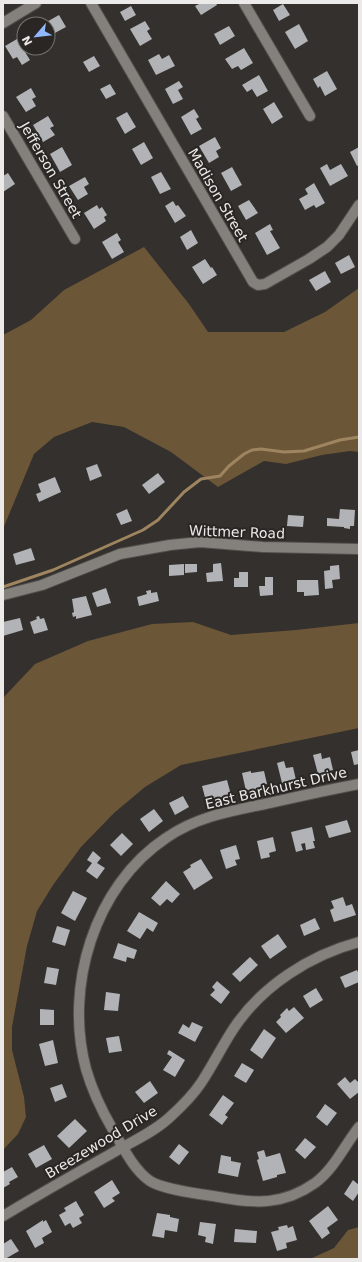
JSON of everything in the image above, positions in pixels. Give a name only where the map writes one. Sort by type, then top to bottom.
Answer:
[{"type":"street","points":[[3,23],[36,3]]},
{"type":"street","name":"Madison Street","points":[[91,3],[253,282],[258,285],[265,284],[320,252],[339,235],[359,205]]},
{"type":"street","points":[[244,3],[310,116]]},
{"type":"street","name":"Jefferson Street","points":[[3,116],[75,239]]},
{"type":"street","name":"Wittmer Road","points":[[3,595],[42,585],[120,554],[165,545],[200,542],[263,547],[359,549]]},
{"type":"street","name":"East Barkhurst Drive","points":[[359,784],[218,814],[195,822],[167,837],[146,854],[127,874],[110,899],[95,928],[85,961],[80,987],[79,1026],[83,1053],[90,1082],[105,1115],[136,1167],[152,1182],[164,1187],[253,1202],[279,1200],[304,1190],[324,1175],[359,1127]]},
{"type":"street","name":"Breezewood Drive","points":[[3,1216],[159,1126],[187,1100],[200,1085],[236,1026],[268,991],[284,978],[313,959],[338,948],[359,942]]},
{"type":"shaded area","points":[[144,247],[189,304],[208,332],[284,332],[325,312],[359,288],[359,452],[350,451],[322,455],[286,464],[264,461],[218,487],[171,452],[124,427],[92,422],[54,437],[34,454],[3,529],[3,335],[31,320],[64,290]]},
{"type":"shaded area","points":[[193,622],[231,635],[359,623],[359,728],[181,765],[145,787],[114,813],[81,847],[53,885],[37,911],[27,946],[12,1027],[12,1050],[24,1097],[26,1117],[18,1134],[3,1150],[3,698],[35,664],[88,641],[152,624]]},
{"type":"shaded area","points":[[359,1227],[359,1259],[310,1259],[334,1248],[348,1230]]},
{"type":"building","points":[[201,3],[216,3],[217,5],[201,15],[195,6]]},
{"type":"building","points":[[283,4],[290,15],[279,21],[273,10]]},
{"type":"building","points":[[131,6],[136,15],[125,21],[120,12]]},
{"type":"building","points":[[59,15],[66,27],[56,32],[56,17]]},
{"type":"building","points":[[145,21],[150,29],[147,31],[152,39],[140,46],[130,29]]},
{"type":"building","points":[[299,24],[308,41],[295,49],[285,32]]},
{"type":"building","points":[[229,26],[235,36],[220,45],[214,34]]},
{"type":"building","points":[[16,40],[16,56],[28,56],[30,60],[22,65],[17,57],[13,59],[5,46]]},
{"type":"building","points":[[244,48],[253,63],[241,70],[238,66],[232,69],[225,59]]},
{"type":"building","points":[[159,54],[162,59],[169,55],[175,66],[156,75],[148,60]]},
{"type":"building","points":[[94,56],[100,66],[89,72],[83,62]]},
{"type":"building","points":[[327,71],[337,89],[325,96],[320,86],[318,88],[313,79]]},
{"type":"building","points":[[259,75],[268,91],[257,97],[252,89],[247,92],[242,85]]},
{"type":"building","points":[[179,81],[183,87],[178,90],[183,99],[173,104],[165,89]]},
{"type":"building","points":[[110,84],[116,94],[106,99],[100,89]]},
{"type":"building","points":[[31,88],[36,97],[32,99],[36,106],[26,112],[16,97]]},
{"type":"building","points":[[274,102],[283,117],[272,124],[263,109]]},
{"type":"building","points":[[194,109],[199,117],[196,119],[202,129],[191,135],[181,117]]},
{"type":"building","points":[[127,112],[136,127],[125,134],[116,118]]},
{"type":"building","points":[[48,116],[54,126],[50,128],[55,135],[43,142],[33,125]]},
{"type":"building","points":[[215,137],[221,148],[216,151],[219,157],[209,163],[199,146]]},
{"type":"building","points":[[144,142],[153,158],[141,165],[132,149]]},
{"type":"building","points":[[62,147],[72,165],[60,172],[50,154]]},
{"type":"building","points":[[359,147],[359,165],[357,166],[350,152]]},
{"type":"building","points":[[327,164],[330,170],[341,164],[348,176],[330,186],[320,168]]},
{"type":"building","points":[[232,167],[242,185],[231,191],[221,173]]},
{"type":"building","points":[[161,172],[171,189],[160,194],[151,177]]},
{"type":"building","points":[[8,173],[15,184],[3,192],[3,176]]},
{"type":"building","points":[[85,177],[89,184],[84,187],[88,194],[78,200],[69,186]]},
{"type":"building","points":[[314,183],[325,203],[316,208],[314,205],[305,210],[299,199],[308,194],[305,189]]},
{"type":"building","points":[[249,200],[258,213],[246,220],[238,206]]},
{"type":"building","points":[[173,201],[186,216],[175,223],[165,206]]},
{"type":"building","points":[[97,205],[99,209],[102,207],[107,215],[104,217],[106,221],[94,229],[84,213]]},
{"type":"building","points":[[270,224],[273,230],[270,231],[280,248],[267,255],[255,233]]},
{"type":"building","points":[[191,230],[198,243],[187,250],[180,237]]},
{"type":"building","points":[[117,233],[121,240],[118,242],[124,252],[112,259],[102,242]]},
{"type":"building","points":[[349,255],[355,267],[341,274],[335,263]]},
{"type":"building","points":[[205,259],[217,275],[203,284],[192,267]]},
{"type":"building","points":[[325,271],[331,282],[316,291],[309,280]]},
{"type":"building","points":[[97,464],[102,476],[90,481],[86,468]]},
{"type":"building","points":[[158,473],[165,482],[149,494],[142,485]]},
{"type":"building","points":[[55,477],[61,492],[39,502],[36,494],[41,492],[38,484]]},
{"type":"building","points":[[127,509],[132,521],[121,525],[116,514]]},
{"type":"building","points":[[340,509],[355,510],[354,526],[350,526],[350,529],[344,527],[327,526],[327,518],[339,519]]},
{"type":"building","points":[[288,515],[304,516],[303,527],[287,526]]},
{"type":"building","points":[[31,548],[35,560],[16,565],[13,554]]},
{"type":"building","points":[[221,563],[223,581],[207,582],[206,573],[213,572],[213,564]]},
{"type":"building","points":[[184,564],[184,575],[169,576],[169,565]]},
{"type":"building","points":[[185,564],[197,564],[197,572],[185,573]]},
{"type":"building","points":[[339,565],[340,579],[332,580],[333,588],[325,589],[324,571],[330,570],[330,566]]},
{"type":"building","points":[[239,572],[248,572],[248,587],[234,587],[234,578],[239,578]]},
{"type":"building","points":[[265,577],[273,577],[273,595],[260,596],[259,586],[265,586]]},
{"type":"building","points":[[297,580],[318,580],[319,595],[304,596],[304,592],[297,592]]},
{"type":"building","points":[[106,588],[111,603],[97,607],[92,593]]},
{"type":"building","points":[[151,590],[151,593],[157,592],[159,601],[139,606],[137,597],[147,594],[146,591]]},
{"type":"building","points":[[86,596],[92,615],[76,619],[76,616],[73,617],[72,613],[74,612],[72,599]]},
{"type":"building","points":[[39,616],[40,619],[44,618],[48,630],[34,634],[30,622],[37,619],[36,617]]},
{"type":"building","points":[[20,618],[23,630],[3,636],[3,622]]},
{"type":"building","points":[[359,750],[359,764],[354,765],[351,752]]},
{"type":"building","points":[[321,753],[322,759],[330,757],[333,770],[318,774],[313,755]]},
{"type":"building","points":[[284,761],[286,768],[293,767],[296,780],[282,783],[277,763]]},
{"type":"building","points":[[251,771],[251,773],[264,771],[267,784],[262,785],[263,789],[246,791],[242,773]]},
{"type":"building","points":[[227,780],[231,795],[206,801],[202,786]]},
{"type":"building","points":[[183,796],[189,807],[175,815],[169,803]]},
{"type":"building","points":[[154,809],[163,821],[149,832],[140,819]]},
{"type":"building","points":[[347,820],[351,832],[329,838],[325,826]]},
{"type":"building","points":[[312,827],[315,848],[306,850],[305,843],[301,844],[303,850],[296,852],[291,832]]},
{"type":"building","points":[[122,833],[133,844],[121,856],[110,845]]},
{"type":"building","points":[[273,837],[276,851],[269,853],[270,857],[261,859],[257,841]]},
{"type":"building","points":[[236,845],[240,859],[235,860],[237,865],[226,869],[220,850]]},
{"type":"building","points":[[93,851],[101,858],[97,863],[105,868],[97,879],[86,871],[92,863],[87,860]]},
{"type":"building","points":[[201,859],[213,878],[194,890],[183,872],[191,867],[190,865]]},
{"type":"building","points":[[166,881],[180,894],[172,903],[167,899],[160,906],[151,898]]},
{"type":"building","points":[[73,891],[87,898],[75,921],[61,913]]},
{"type":"building","points":[[343,897],[346,906],[352,904],[356,915],[334,922],[330,910],[334,908],[331,901]]},
{"type":"building","points":[[139,912],[158,923],[153,932],[147,928],[140,939],[127,931]]},
{"type":"building","points":[[315,918],[320,929],[304,936],[300,925]]},
{"type":"building","points":[[57,926],[70,930],[65,946],[52,942]]},
{"type":"building","points":[[278,934],[287,947],[270,959],[261,946]]},
{"type":"building","points":[[118,943],[137,950],[134,959],[127,957],[126,962],[113,958]]},
{"type":"building","points":[[250,957],[258,965],[240,982],[232,974]]},
{"type":"building","points":[[47,967],[59,969],[56,985],[44,983]]},
{"type":"building","points":[[357,970],[359,974],[359,982],[345,988],[340,977]]},
{"type":"building","points":[[217,981],[230,992],[221,1004],[210,995],[215,990],[212,987]]},
{"type":"building","points":[[316,988],[323,1000],[310,1008],[303,996]]},
{"type":"building","points":[[106,992],[120,994],[118,1011],[104,1010]]},
{"type":"building","points":[[294,1007],[304,1018],[286,1033],[276,1022],[287,1008],[289,1011]]},
{"type":"building","points":[[40,1009],[54,1010],[54,1025],[40,1025]]},
{"type":"building","points":[[192,1022],[203,1027],[195,1042],[178,1033],[183,1024],[189,1028]]},
{"type":"building","points":[[264,1029],[276,1038],[262,1059],[250,1050]]},
{"type":"building","points":[[119,1036],[122,1051],[109,1053],[106,1038]]},
{"type":"building","points":[[53,1040],[58,1063],[45,1066],[39,1044]]},
{"type":"building","points":[[169,1050],[185,1060],[175,1077],[163,1070],[172,1057],[167,1054]]},
{"type":"building","points":[[242,1063],[254,1070],[246,1083],[234,1076]]},
{"type":"building","points":[[345,1077],[350,1083],[355,1079],[359,1083],[359,1092],[350,1099],[337,1084]]},
{"type":"building","points":[[150,1081],[158,1093],[144,1103],[135,1092]]},
{"type":"building","points":[[62,1084],[67,1097],[55,1102],[50,1088]]},
{"type":"building","points":[[223,1095],[234,1103],[225,1115],[228,1117],[222,1125],[209,1115]]},
{"type":"building","points":[[325,1104],[337,1113],[327,1126],[316,1117]]},
{"type":"building","points":[[75,1119],[87,1131],[69,1148],[57,1136]]},
{"type":"building","points":[[305,1138],[316,1147],[305,1159],[295,1150]]},
{"type":"building","points":[[179,1144],[189,1152],[179,1165],[169,1157]]},
{"type":"building","points":[[44,1145],[52,1159],[36,1168],[28,1154]]},
{"type":"building","points":[[264,1150],[266,1157],[280,1153],[286,1173],[263,1181],[257,1160],[259,1159],[257,1152]]},
{"type":"building","points":[[221,1155],[231,1157],[231,1161],[241,1163],[238,1177],[218,1173]]},
{"type":"building","points":[[12,1167],[18,1177],[9,1182],[10,1184],[3,1188],[3,1172]]},
{"type":"building","points":[[112,1180],[120,1193],[112,1198],[115,1201],[104,1208],[94,1192]]},
{"type":"building","points":[[353,1180],[359,1185],[359,1192],[353,1201],[344,1194]]},
{"type":"building","points":[[76,1201],[84,1215],[79,1218],[82,1223],[73,1228],[70,1223],[65,1226],[59,1215],[66,1211],[64,1208]]},
{"type":"building","points":[[328,1206],[338,1220],[327,1228],[330,1233],[322,1239],[309,1221]]},
{"type":"building","points":[[157,1213],[170,1215],[170,1217],[179,1219],[177,1232],[165,1230],[164,1238],[152,1236]]},
{"type":"building","points":[[43,1220],[43,1222],[46,1220],[52,1232],[42,1238],[44,1243],[35,1248],[26,1231]]},
{"type":"building","points":[[200,1222],[216,1224],[213,1244],[205,1242],[206,1237],[198,1235]]},
{"type":"building","points":[[287,1225],[288,1228],[293,1226],[297,1240],[286,1243],[287,1248],[277,1251],[271,1232],[279,1230],[278,1227]]},
{"type":"building","points":[[235,1229],[257,1231],[256,1243],[234,1242]]},
{"type":"building","points":[[11,1239],[19,1251],[3,1259],[3,1244]]},
{"type":"waterway","points":[[3,587],[53,570],[143,530],[158,520],[184,492],[201,479],[220,476],[229,466],[244,454],[252,450],[261,449],[284,452],[304,451],[340,440],[359,437]]}]
